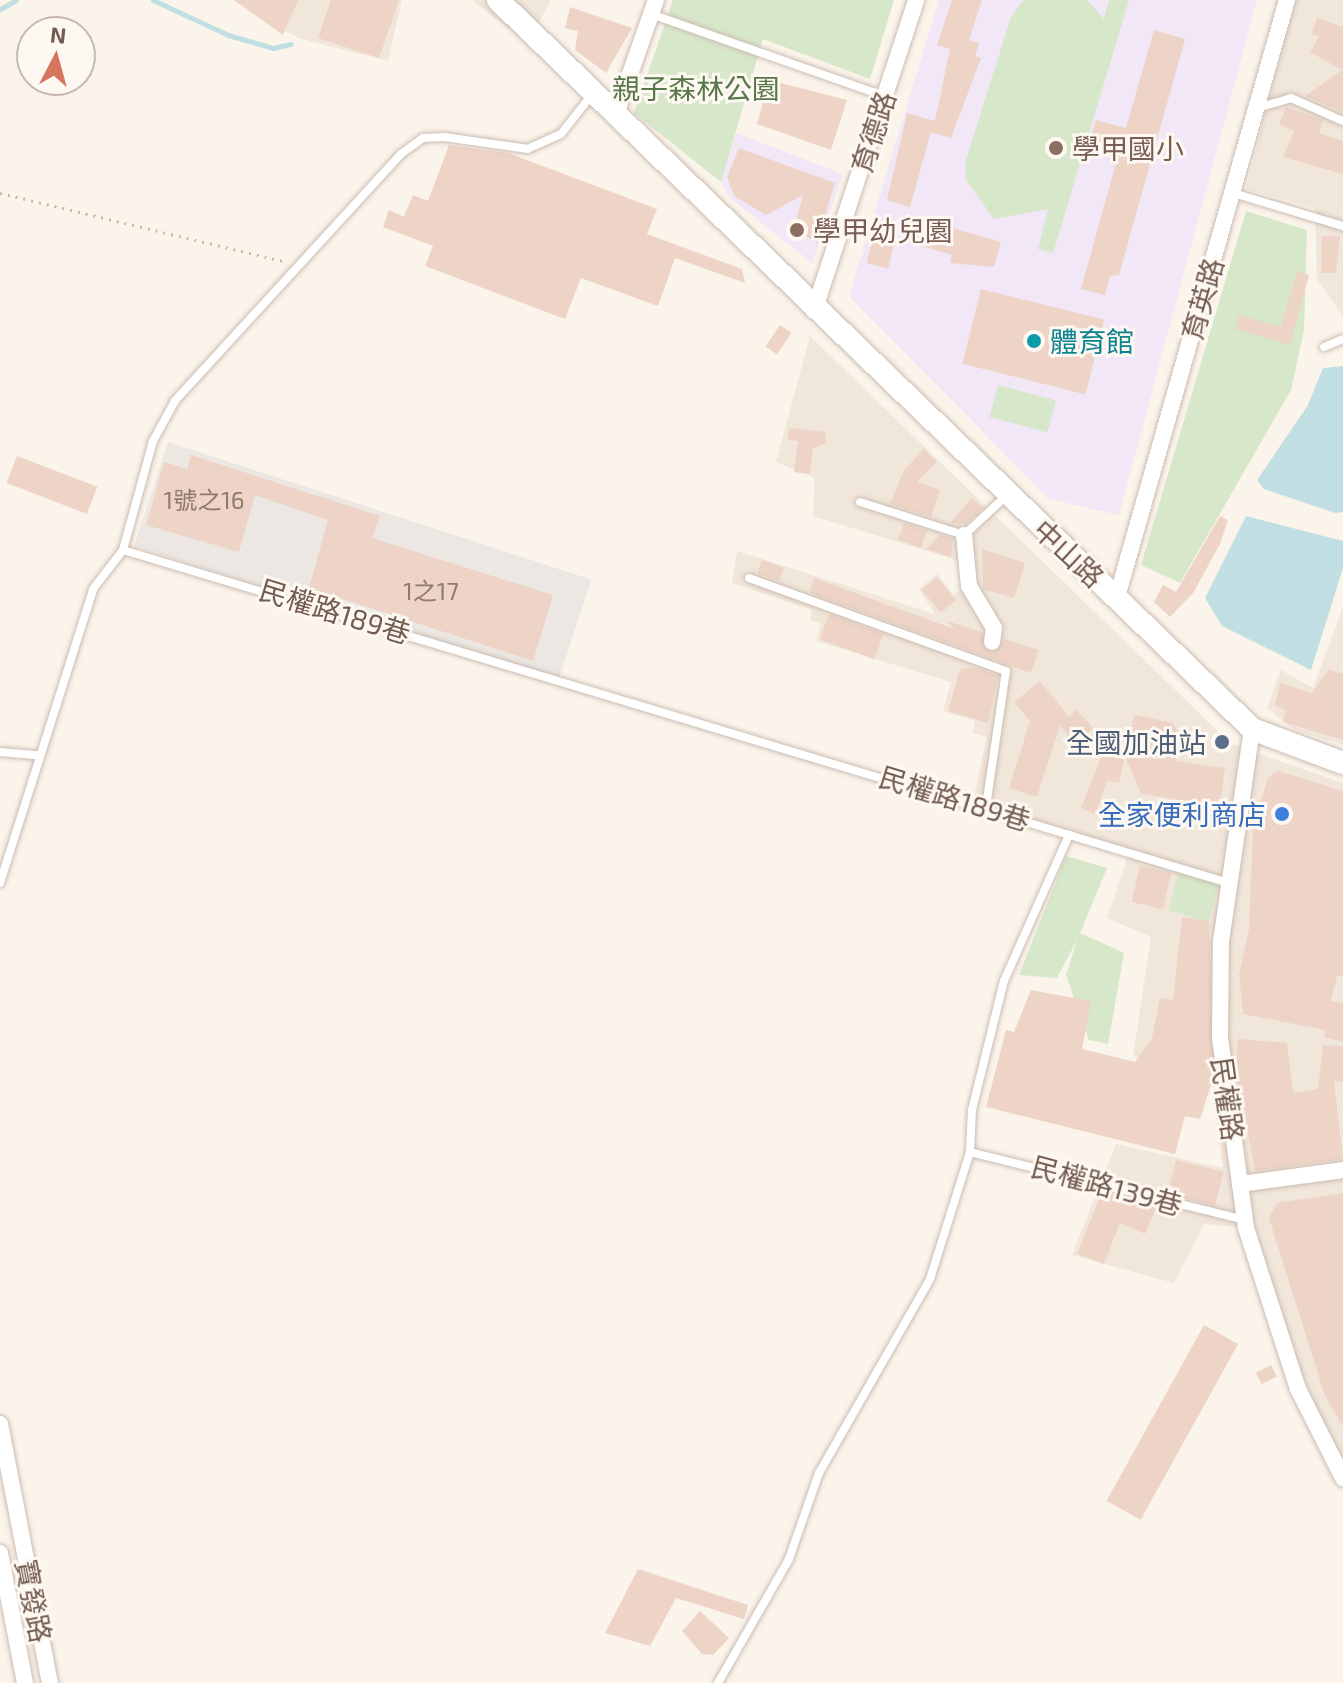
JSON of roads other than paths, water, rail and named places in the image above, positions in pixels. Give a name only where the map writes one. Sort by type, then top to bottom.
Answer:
[{"type":"main road","name":"中山路","points":[[498,0],[814,311],[1252,729],[1343,763]]},
{"type":"street","name":"育德路","points":[[814,311],[916,0]]},
{"type":"street","name":"育英路","points":[[1117,597],[1287,0]]},
{"type":"street","points":[[616,114],[654,7]]},
{"type":"street","points":[[964,535],[969,586],[994,628],[992,642]]},
{"type":"street","name":"民權路","points":[[1252,729],[1221,941],[1220,1038],[1244,1220],[1298,1389],[1336,1451],[1343,1478]]},
{"type":"street","points":[[1240,1184],[1343,1170]]},
{"type":"street","name":"寶發路","points":[[0,1424],[50,1683]]},
{"type":"street","name":"寶發路","points":[[0,1553],[25,1683]]},
{"type":"lane","points":[[654,7],[885,96]]},
{"type":"lane","points":[[0,883],[37,755],[93,589],[123,550],[153,441],[175,401],[298,265],[423,138],[528,149],[561,134],[594,92]]},
{"type":"lane","points":[[1257,108],[1291,98],[1343,121]]},
{"type":"lane","points":[[1232,193],[1343,226]]},
{"type":"lane","points":[[1324,347],[1343,339]]},
{"type":"lane","points":[[860,502],[964,535],[1007,494]]},
{"type":"lane","name":"民權路189巷","points":[[123,550],[986,806],[1230,884]]},
{"type":"lane","points":[[749,578],[1006,671],[986,806]]},
{"type":"lane","points":[[0,752],[37,755]]},
{"type":"lane","points":[[718,1683],[789,1559],[819,1473],[930,1279],[970,1152],[972,1110],[1004,981],[1069,835]]},
{"type":"lane","name":"民權路139巷","points":[[970,1152],[1244,1220]]},
{"type":"water","points":[[1343,366],[1343,512],[1335,513],[1264,489],[1257,480],[1308,405],[1323,368]]},
{"type":"water","points":[[1246,516],[1343,541],[1343,568],[1311,670],[1222,626],[1205,598]]},
{"type":"waterway","points":[[0,9],[16,0]]},
{"type":"waterway","points":[[153,0],[228,35],[273,48],[291,44]]},
{"type":"place","name":"學甲國小","points":[[1056,148]]},
{"type":"place","name":"學甲幼兒園","points":[[797,230]]},
{"type":"place","name":"體育館","points":[[1034,341]]},
{"type":"place","name":"全國加油站","points":[[1222,742]]},
{"type":"place","name":"全家便利商店","points":[[1282,814]]},
{"type":"park label","name":"親子森林公園","points":[[696,88]]}]
